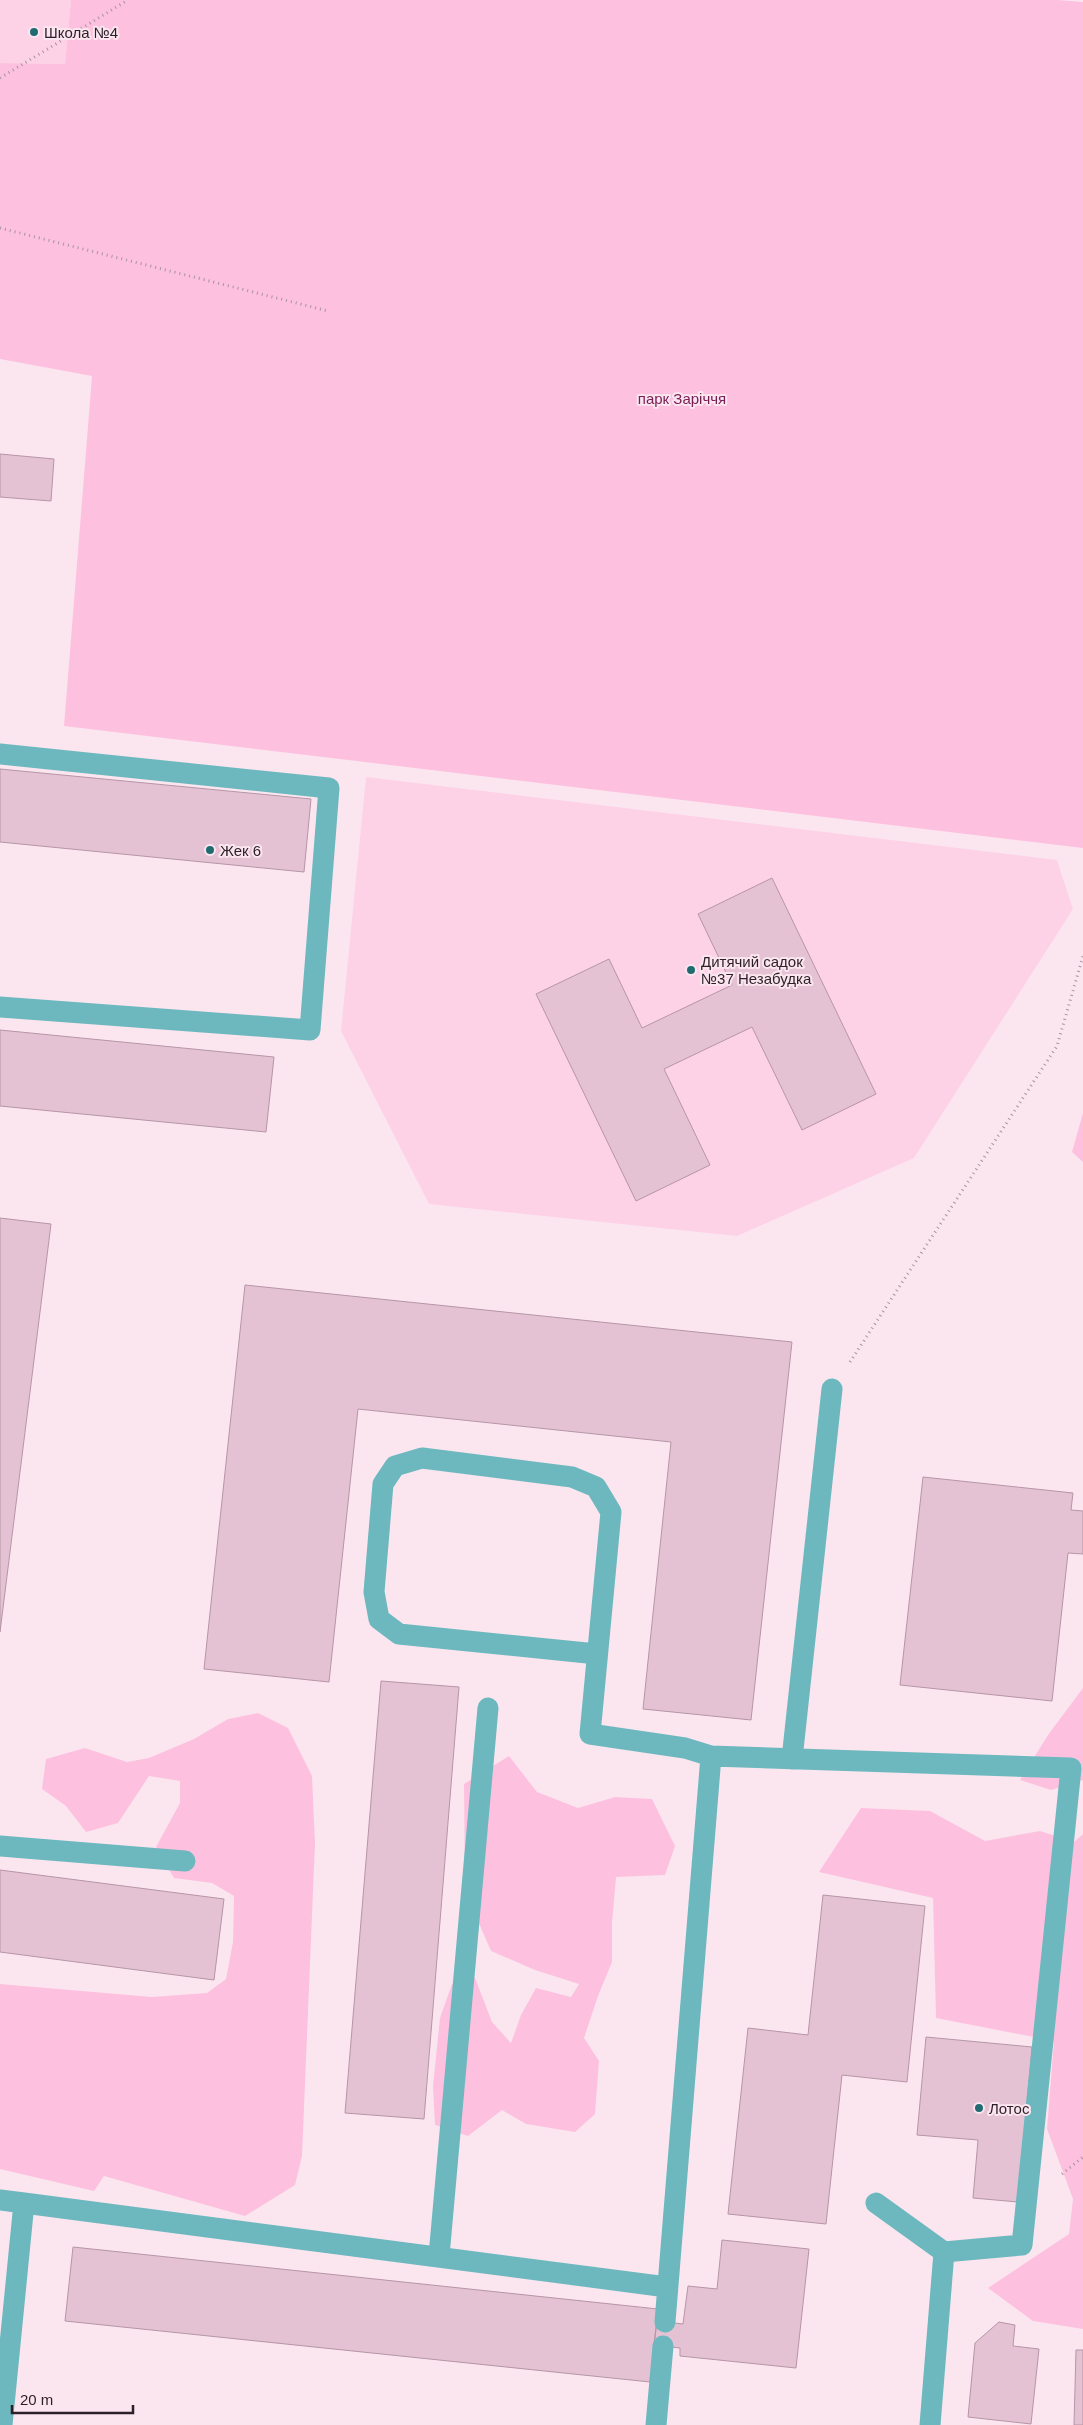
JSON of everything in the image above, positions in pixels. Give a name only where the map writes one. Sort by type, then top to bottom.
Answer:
[{"type":"lane","points":[[0,754],[329,788],[310,1030],[0,1007]]},
{"type":"lane","points":[[792,1759],[832,1389]]},
{"type":"lane","points":[[597,1654],[399,1634],[379,1619],[374,1592],[383,1484],[395,1466],[422,1458],[572,1477],[596,1488],[611,1512],[590,1734],[685,1748],[711,1756],[1071,1768],[1022,2245],[944,2252],[876,2203]]},
{"type":"lane","points":[[439,2256],[488,1708]]},
{"type":"lane","points":[[665,2322],[711,1756]]},
{"type":"lane","points":[[0,1846],[185,1861]]},
{"type":"lane","points":[[0,2200],[667,2287]]},
{"type":"lane","points":[[2,2425],[24,2203]]},
{"type":"lane","points":[[930,2425],[944,2252]]},
{"type":"lane","points":[[656,2425],[663,2346]]},
{"type":"path","points":[[0,78],[128,0]]},
{"type":"path","points":[[0,228],[328,311]]},
{"type":"path","points":[[832,1389],[1057,1046],[1083,956]]},
{"type":"shaded area","name":"Школа №4","points":[[0,0],[71,0],[65,64],[0,63]]},
{"type":"shaded area","name":"Дитячий садок №37 Незабудка","points":[[366,777],[1057,860],[1073,909],[914,1158],[737,1236],[429,1204],[341,1031]]},
{"type":"green space","name":"парк Заріччя","points":[[71,0],[1058,0],[1083,2],[1083,848],[64,726],[92,376],[0,359],[0,63],[65,64]]},
{"type":"green space","points":[[1083,1113],[1083,1162],[1072,1152]]},
{"type":"green space","points":[[1083,1688],[1083,1780],[1051,1790],[1020,1780],[1048,1735]]},
{"type":"green space","points":[[258,1713],[288,1728],[312,1776],[315,1843],[302,2156],[295,2185],[245,2216],[104,2176],[94,2191],[0,2169],[0,1984],[152,1997],[207,1993],[226,1979],[233,1942],[234,1896],[212,1883],[174,1878],[156,1847],[180,1803],[180,1781],[149,1776],[118,1823],[86,1832],[66,1806],[42,1789],[46,1759],[85,1748],[127,1762],[149,1758],[194,1739],[228,1719]]},
{"type":"green space","points":[[509,1756],[537,1792],[578,1808],[615,1797],[652,1799],[675,1846],[665,1875],[616,1877],[612,1923],[612,1962],[584,2038],[599,2061],[595,2114],[575,2132],[526,2124],[502,2110],[468,2136],[435,2125],[433,2086],[440,2018],[452,1984],[475,1978],[492,2022],[511,2043],[521,2015],[536,1988],[571,1997],[579,1984],[535,1970],[491,1951],[465,1891],[464,1784]]},
{"type":"green space","points":[[861,1808],[930,1811],[985,1841],[1040,1831],[1074,1842],[1083,1834],[1083,2329],[1033,2321],[988,2288],[1069,2234],[1073,2199],[1047,2129],[1054,2041],[936,2018],[933,1898],[819,1872]]},
{"type":"building","points":[[0,454],[54,459],[51,501],[0,497]]},
{"type":"building","points":[[0,769],[311,799],[304,872],[0,842]]},
{"type":"building","points":[[772,878],[876,1094],[802,1130],[752,1027],[664,1069],[710,1165],[636,1201],[536,994],[609,959],[642,1028],[732,985],[698,914]]},
{"type":"building","points":[[0,1030],[274,1057],[266,1132],[0,1106]]},
{"type":"building","points":[[0,1218],[51,1224],[0,1632]]},
{"type":"building","points":[[245,1285],[792,1342],[751,1720],[643,1709],[671,1442],[358,1409],[329,1682],[204,1669]]},
{"type":"building","points":[[923,1477],[1073,1493],[1071,1510],[1083,1511],[1083,1554],[1068,1553],[1052,1701],[900,1685]]},
{"type":"building","points":[[381,1681],[459,1687],[424,2119],[345,2113]]},
{"type":"building","points":[[0,1870],[224,1899],[214,1980],[0,1952]]},
{"type":"building","points":[[823,1895],[925,1906],[907,2082],[842,2075],[826,2224],[728,2214],[748,2028],[808,2035]]},
{"type":"building","points":[[926,2037],[1032,2047],[1018,2202],[973,2198],[978,2140],[917,2135]]},
{"type":"building","points":[[722,2240],[809,2249],[796,2368],[680,2356],[680,2348],[654,2345],[657,2321],[683,2324],[688,2286],[717,2289]]},
{"type":"building","points":[[73,2247],[658,2309],[650,2382],[65,2321]]},
{"type":"building","points":[[999,2322],[1015,2325],[1013,2346],[1039,2349],[1031,2424],[968,2417],[975,2343]]},
{"type":"building","points":[[1076,2350],[1083,2350],[1083,2425],[1074,2425]]},
{"type":"place","name":"Школа №4","points":[[34,32]]},
{"type":"place","name":"Жек 6","points":[[210,850]]},
{"type":"place","name":"Дитячий садок №37 Незабудка","points":[[691,970]]},
{"type":"place","name":"Лотос","points":[[979,2108]]}]
